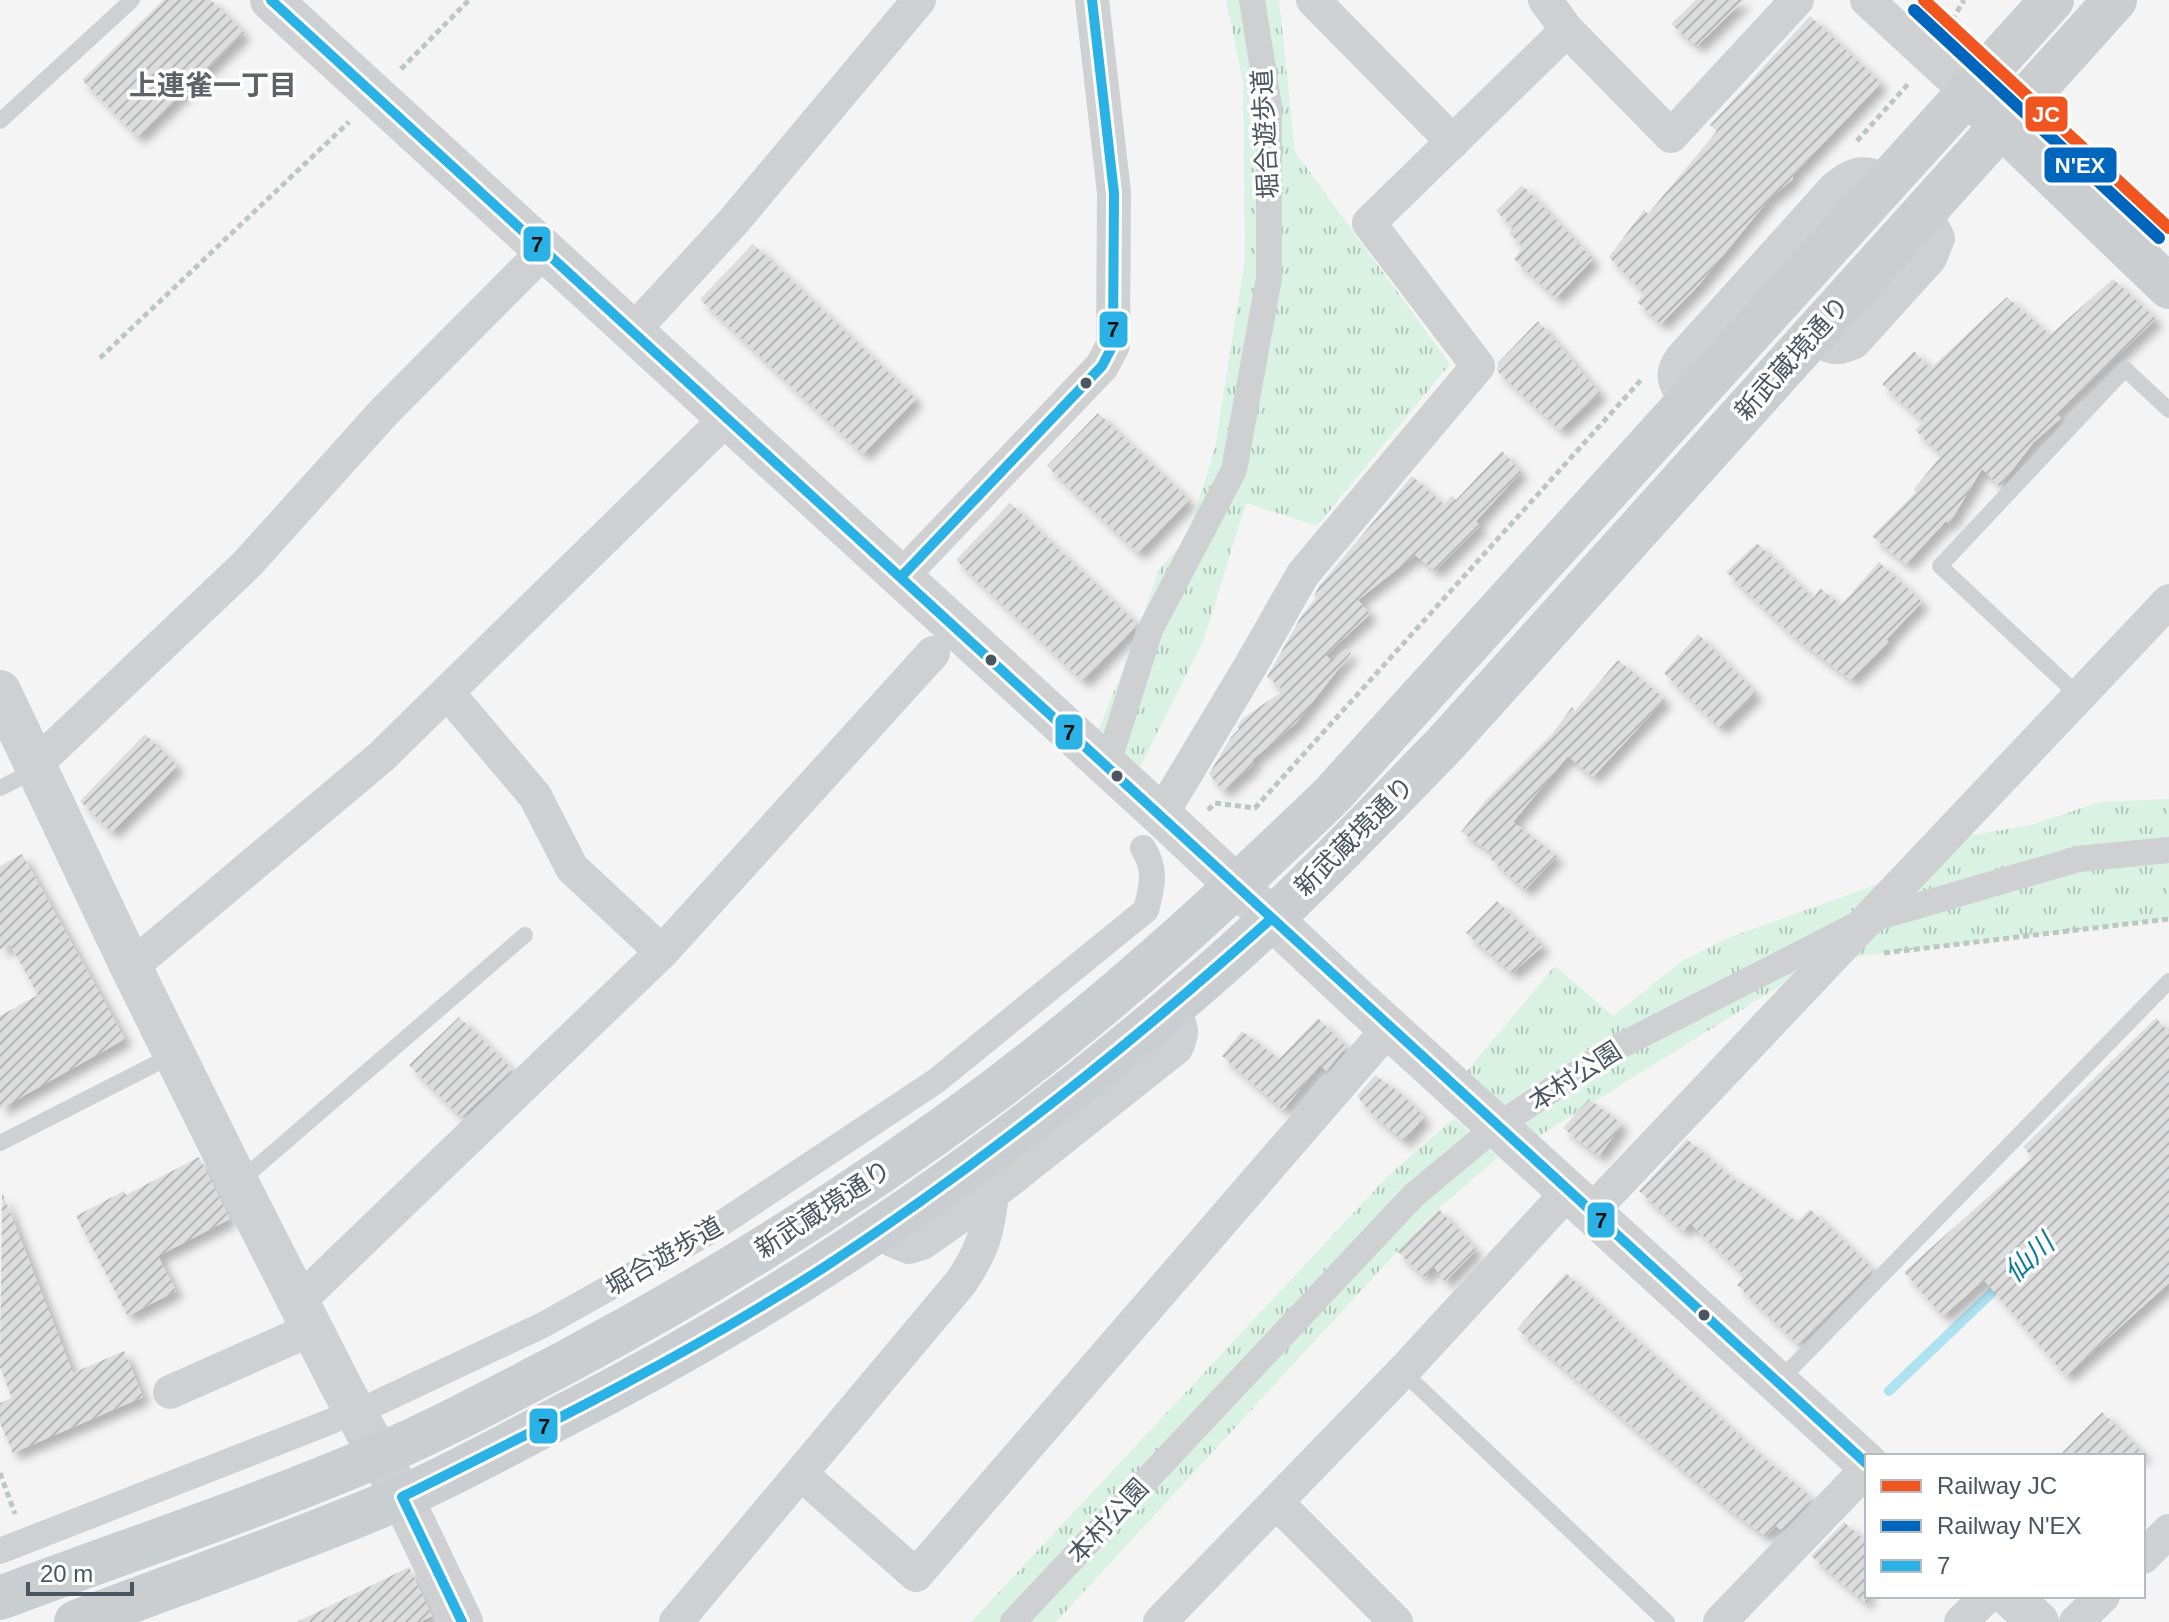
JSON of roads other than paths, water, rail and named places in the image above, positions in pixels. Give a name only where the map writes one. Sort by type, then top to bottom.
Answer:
[{"type":"main road","name":"新武蔵境通り","points":[[18,1591],[164,1539],[380,1455],[527,1382],[665,1308],[853,1191],[994,1091],[1163,952],[1237,887],[1332,795],[2052,0]]},
{"type":"main road","name":"新武蔵境通り","points":[[76,1622],[402,1497],[610,1393],[883,1228],[1012,1135],[1170,1009],[1334,859],[1445,744],[2115,0]]},
{"type":"main road","points":[[1968,93],[2169,287]]},
{"type":"street","points":[[271,0],[365,106],[544,251],[1107,766],[1162,833],[1237,887],[1272,918],[1865,1464]]},
{"type":"street","points":[[632,332],[733,222],[919,0]]},
{"type":"street","points":[[901,577],[1102,366],[1113,345],[1114,193],[1092,0]]},
{"type":"street","name":"堀合遊歩道","points":[[1107,766],[1150,630],[1234,470],[1237,456],[1269,278],[1269,106],[1252,0]]},
{"type":"street","points":[[1313,0],[1453,142]]},
{"type":"street","points":[[1545,0],[1567,30],[1671,136],[1797,0]]},
{"type":"street","points":[[1867,0],[1968,93]]},
{"type":"street","points":[[1162,833],[1303,574],[1478,366],[1369,223],[1567,30]]},
{"type":"street","points":[[17,777],[247,564],[384,412],[544,251]]},
{"type":"street","points":[[131,967],[381,757],[726,419]]},
{"type":"street","points":[[1160,1622],[1403,1372],[1862,922],[2169,601]]},
{"type":"street","points":[[170,1392],[305,1316],[662,952],[933,653]]},
{"type":"street","points":[[0,691],[17,777],[131,967],[305,1316],[402,1497],[462,1622]]},
{"type":"street","points":[[447,692],[535,796],[572,868],[662,952]]},
{"type":"street","name":"堀合遊歩道","points":[[377,1403],[543,1325],[707,1233],[936,1081],[1146,910],[1152,885],[1151,860],[1162,833]]},
{"type":"street","name":"本村公園","points":[[1013,1622],[1414,1195],[1497,1126],[1612,1050],[1862,922],[2078,859],[2169,850]]},
{"type":"street","points":[[883,1228],[892,1240],[909,1247],[922,1243],[992,1194],[1176,1048],[1183,1035],[1182,1025],[1170,1009]]},
{"type":"street","points":[[801,1474],[916,1575],[1389,1028]]},
{"type":"street","points":[[676,1622],[962,1281],[978,1257],[988,1230],[992,1194]]},
{"type":"street","points":[[13,1537],[332,1421]]},
{"type":"street","points":[[1720,1622],[1865,1468]]},
{"type":"street","points":[[1276,1502],[1396,1622]]},
{"type":"street","points":[[2145,1555],[2169,1531]]},
{"type":"street","points":[[1961,1622],[1985,1598]]},
{"type":"street","points":[[2012,1598],[2038,1622]]},
{"type":"street","points":[[2076,1622],[2101,1598]]},
{"type":"lane","points":[[0,121],[132,0]]},
{"type":"lane","points":[[2079,696],[1940,566],[2125,369],[2169,410]]},
{"type":"lane","points":[[238,1183],[525,935]]},
{"type":"lane","points":[[1778,1383],[2169,981]]},
{"type":"lane","points":[[0,1143],[175,1054]]},
{"type":"lane","points":[[1403,1372],[1667,1622]]},
{"type":"waterway","name":"仙川","points":[[1889,1391],[2003,1282]]},
{"type":"rail line","name":"JC","points":[[1924,0],[2169,228]]},
{"type":"rail line","name":"N'EX","points":[[1914,10],[2159,238]]},
{"type":"district","name":"上連雀一丁目","points":[[213,85]]}]
